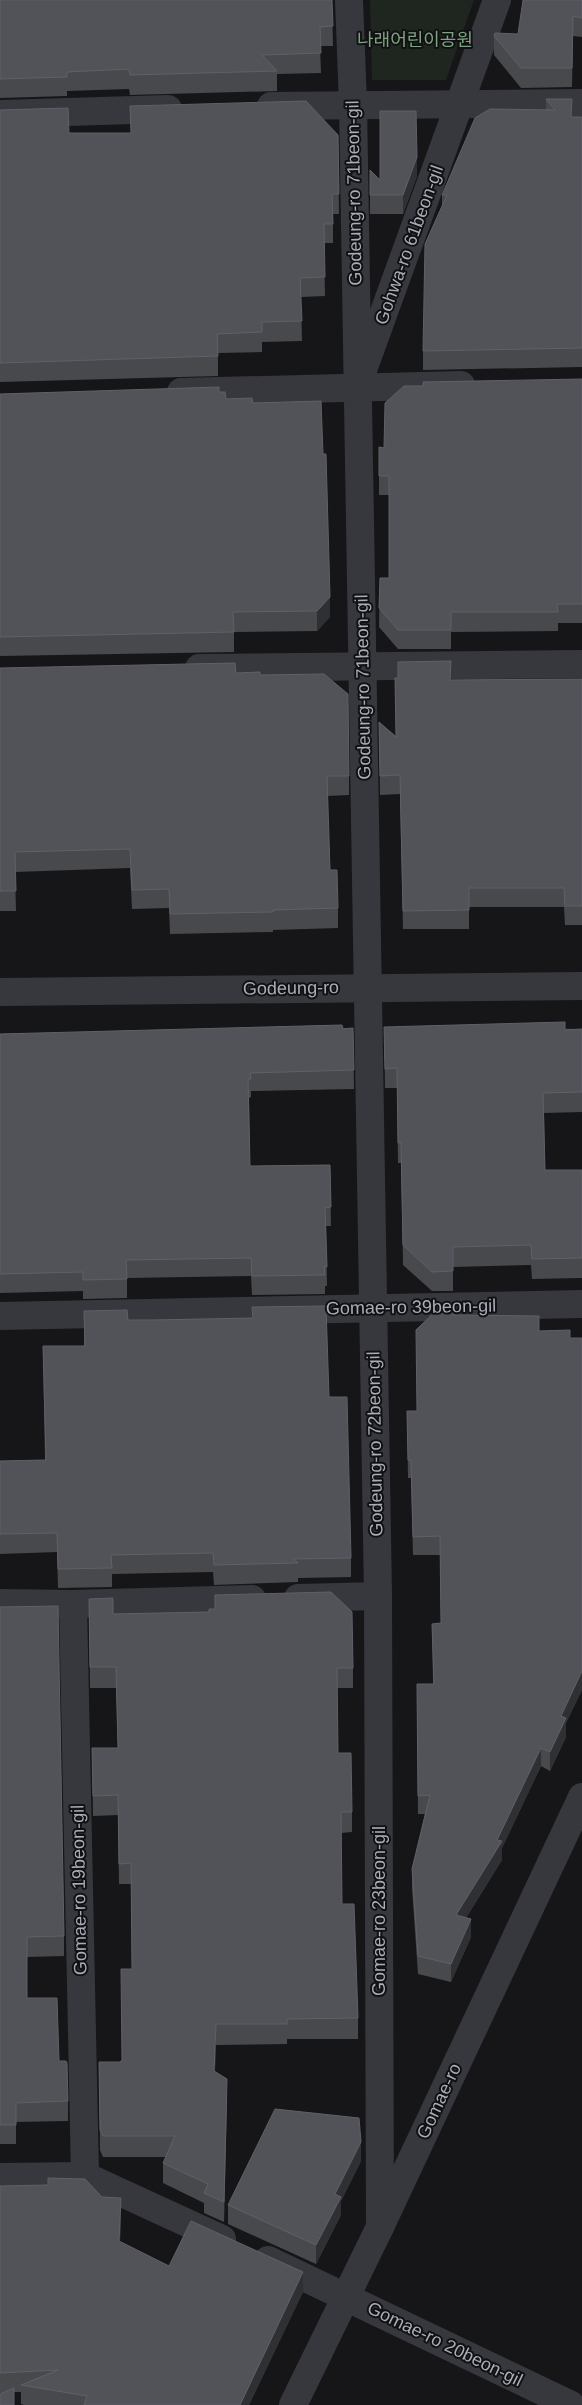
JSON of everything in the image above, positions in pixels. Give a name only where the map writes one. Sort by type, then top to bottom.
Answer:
[{"type":"street","name":"Godeung-ro 71beon-gil","points":[[350,0],[368,987]]},
{"type":"street","name":"Gohwa-ro 61beon-gil","points":[[357,386],[497,0]]},
{"type":"street","points":[[245,107],[353,104],[582,103]]},
{"type":"street","points":[[0,114],[196,108]]},
{"type":"street","points":[[159,393],[357,386],[484,385]]},
{"type":"street","points":[[176,669],[362,665],[582,664]]},
{"type":"street","name":"Godeung-ro","points":[[0,992],[582,986]]},
{"type":"street","name":"Godeung-ro 72beon-gil","points":[[368,987],[378,1596]]},
{"type":"street","name":"Gomae-ro 39beon-gil","points":[[0,1316],[582,1304]]},
{"type":"street","points":[[0,1603],[73,1604],[378,1596]]},
{"type":"street","name":"Gomae-ro 23beon-gil","points":[[378,1596],[380,2227]]},
{"type":"street","name":"Gomae-ro 19beon-gil","points":[[73,1604],[84,2176]]},
{"type":"street","name":"Gomae-ro","points":[[293,2405],[380,2227],[582,1796]]},
{"type":"street","points":[[0,2177],[84,2176],[346,2296]]},
{"type":"street","name":"Gomae-ro 20beon-gil","points":[[346,2296],[571,2405]]},
{"type":"green space","name":"나래어린이공원","points":[[370,0],[474,0],[446,80],[372,80]]},
{"type":"building","points":[[0,0],[332,0],[333,26],[320,27],[321,53],[262,55],[277,71],[130,75],[129,69],[67,72],[67,77],[0,79]]},
{"type":"building","points":[[523,0],[582,0],[582,18],[573,16],[572,68],[521,68],[494,36],[495,33],[518,34]]},
{"type":"building","points":[[546,99],[572,99],[571,117],[582,117],[582,348],[423,351],[425,244],[447,195],[442,195],[475,118],[490,109],[555,110]]},
{"type":"building","points":[[306,101],[338,135],[339,194],[332,194],[333,224],[324,224],[325,277],[300,278],[302,321],[262,322],[262,332],[217,334],[218,356],[0,363],[0,110],[68,108],[69,133],[131,133],[130,106]]},
{"type":"building","points":[[380,111],[416,111],[417,157],[403,195],[370,195],[370,170],[380,180]]},
{"type":"building","points":[[582,379],[582,604],[557,604],[558,612],[451,612],[451,630],[398,630],[379,608],[380,578],[389,578],[389,476],[379,476],[379,447],[384,448],[385,403],[404,386],[423,386],[423,382]]},
{"type":"building","points":[[219,387],[219,392],[225,392],[226,399],[252,398],[253,403],[321,401],[323,454],[326,454],[330,597],[317,611],[233,612],[234,632],[0,637],[0,394]]},
{"type":"building","points":[[451,661],[450,680],[582,679],[582,906],[565,906],[564,888],[469,888],[469,910],[403,911],[400,775],[380,776],[379,722],[396,737],[395,678],[398,678],[398,662]]},
{"type":"building","points":[[235,663],[236,673],[260,672],[260,675],[324,674],[348,694],[349,776],[327,776],[330,870],[337,870],[338,908],[273,910],[273,912],[170,914],[169,889],[132,890],[130,849],[15,852],[16,891],[0,891],[0,668]]},
{"type":"building","points":[[565,1022],[565,1030],[582,1029],[582,1092],[543,1093],[545,1170],[582,1170],[582,1258],[532,1259],[531,1245],[453,1247],[453,1271],[432,1272],[403,1245],[401,1143],[398,1143],[397,1068],[385,1069],[384,1027]]},
{"type":"building","points":[[342,1025],[343,1029],[353,1028],[354,1070],[250,1073],[251,1079],[248,1079],[250,1166],[330,1165],[331,1207],[325,1208],[327,1267],[324,1267],[325,1275],[252,1276],[251,1258],[126,1260],[127,1279],[83,1280],[83,1272],[0,1274],[0,1034]]},
{"type":"building","points":[[443,1304],[454,1304],[454,1315],[539,1316],[539,1331],[570,1330],[570,1338],[582,1338],[582,1671],[561,1716],[566,1718],[550,1752],[541,1748],[497,1840],[502,1841],[456,1915],[471,1919],[451,1964],[418,1956],[412,1869],[430,1795],[418,1796],[417,1684],[434,1684],[432,1624],[441,1623],[440,1536],[413,1537],[411,1460],[408,1460],[407,1411],[417,1411],[416,1330]]},
{"type":"building","points":[[326,1306],[329,1397],[347,1397],[351,1558],[293,1559],[298,1563],[214,1565],[213,1553],[111,1555],[112,1568],[58,1569],[57,1533],[0,1534],[0,1461],[46,1460],[43,1346],[85,1346],[84,1311],[127,1310],[128,1320],[253,1318],[252,1307]]},
{"type":"building","points":[[331,1592],[352,1612],[353,1668],[337,1668],[338,1753],[351,1753],[352,1812],[341,1812],[342,1904],[354,1904],[358,2018],[287,2019],[287,2024],[216,2024],[214,2071],[227,2079],[224,2202],[204,2193],[208,2184],[163,2163],[175,2136],[103,2136],[100,2130],[99,2062],[120,2062],[122,2060],[121,1969],[132,1969],[131,1863],[119,1864],[118,1795],[93,1796],[92,1748],[118,1748],[116,1667],[90,1667],[89,1599],[113,1598],[113,1614],[209,1612],[209,1609],[215,1609],[215,1595]]},
{"type":"building","points":[[58,1606],[64,1936],[27,1937],[27,1998],[57,1998],[59,2061],[66,2061],[67,2063],[68,2101],[16,2103],[16,2125],[0,2125],[0,1607]]},
{"type":"building","points":[[275,2109],[359,2118],[361,2142],[335,2194],[341,2197],[316,2245],[228,2205]]},
{"type":"building","points":[[48,2178],[85,2179],[102,2197],[121,2198],[119,2241],[169,2266],[191,2221],[303,2272],[240,2405],[84,2405],[87,2396],[21,2385],[58,2370],[0,2373],[0,2186],[48,2185]]},
{"type":"building","points":[[14,2388],[14,2405],[0,2405],[0,2394]]}]
